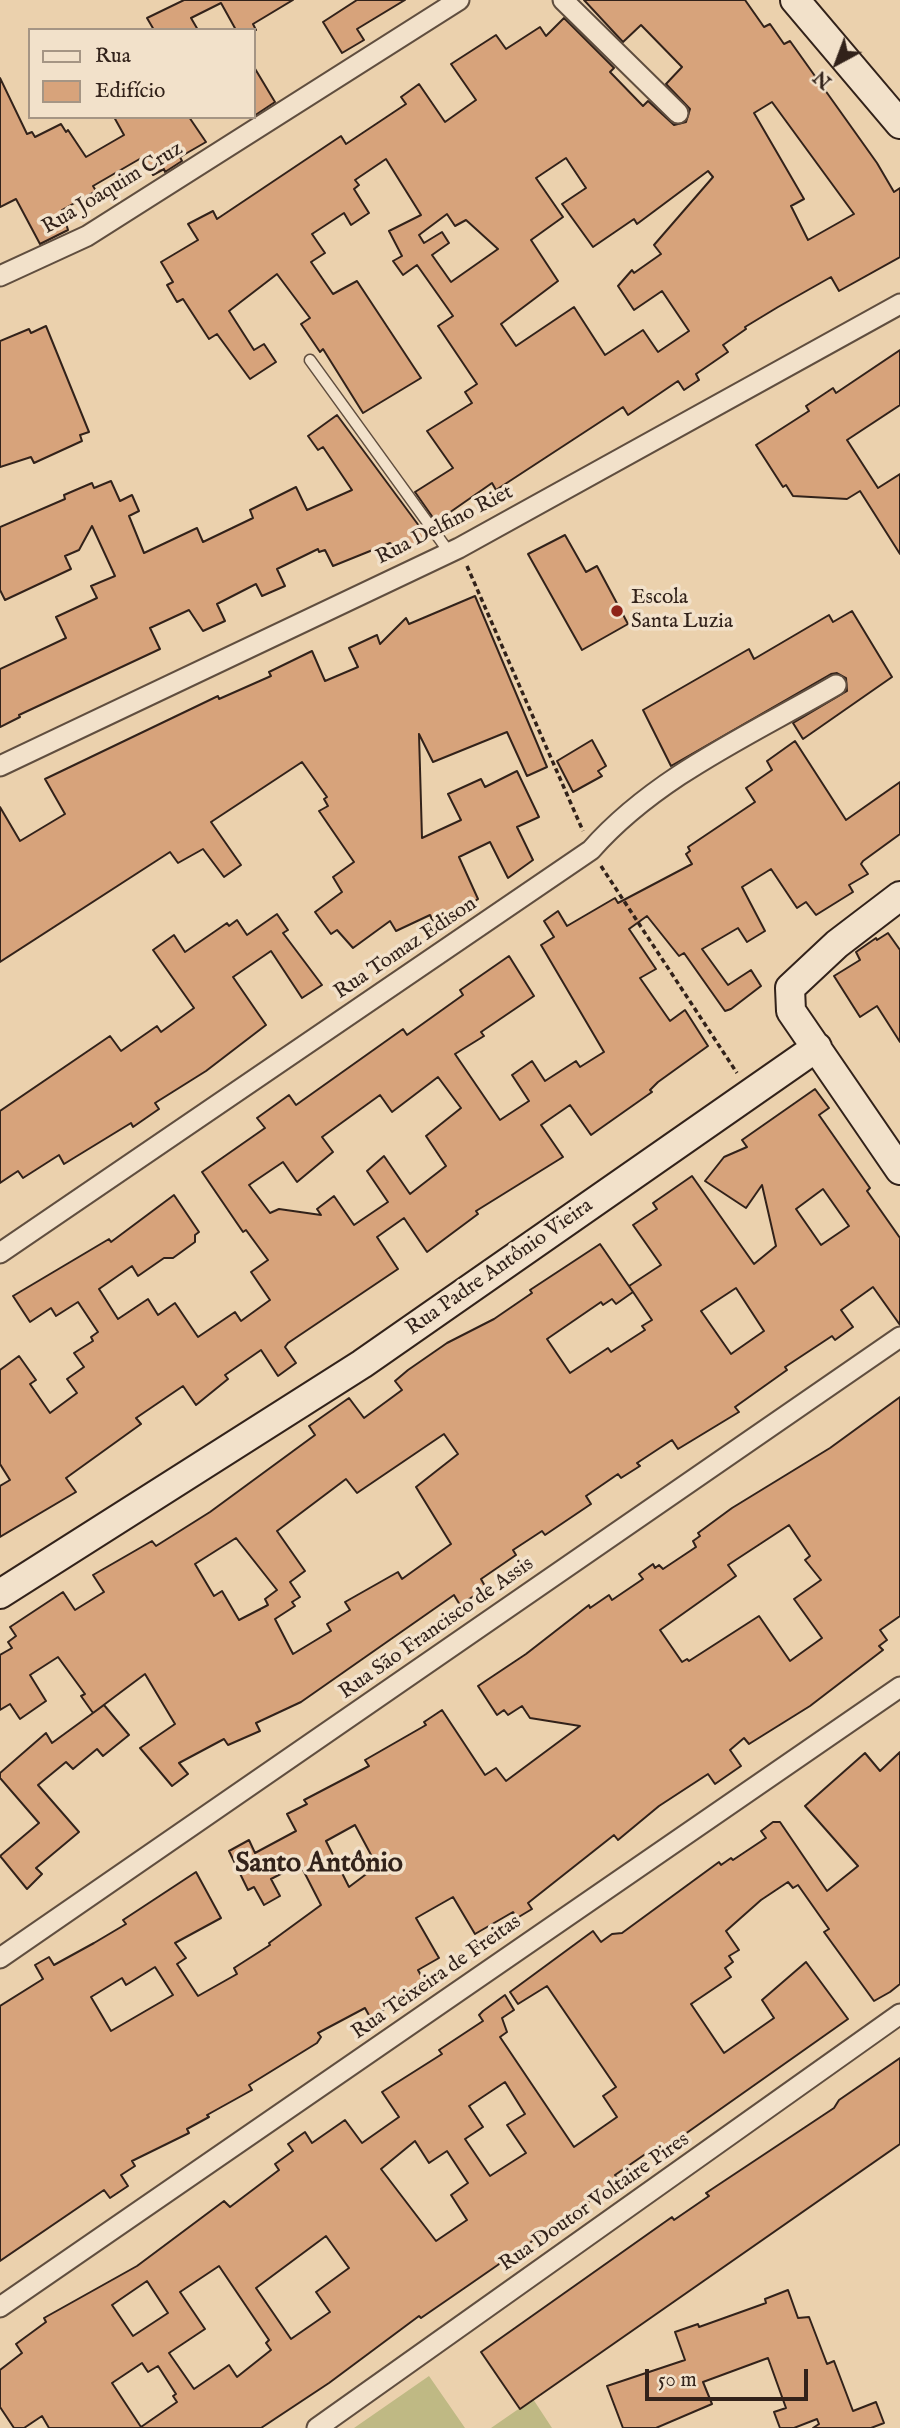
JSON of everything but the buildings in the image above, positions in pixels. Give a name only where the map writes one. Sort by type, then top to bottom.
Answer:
[{"type":"street","name":"Rua Joaquim Cruz","points":[[0,276],[87,236],[459,0]]},
{"type":"street","points":[[563,0],[678,113]]},
{"type":"street","points":[[795,0],[900,124]]},
{"type":"street","name":"Rua Delfino Riet","points":[[0,766],[449,552],[900,304]]},
{"type":"street","name":"Rua Tomaz Edison","points":[[0,1253],[591,850],[615,823],[648,797],[836,685]]},
{"type":"street","points":[[900,896],[838,944],[790,988],[791,1011],[900,1170]]},
{"type":"street","name":"Rua Padre Antônio Vieira","points":[[0,1594],[362,1364],[817,1047]]},
{"type":"street","name":"Rua São Francisco de Assis","points":[[0,1958],[900,1337]]},
{"type":"street","name":"Rua Teixeira de Freitas","points":[[0,2307],[900,1687]]},
{"type":"street","name":"Rua Doutor Voltaire Pires","points":[[317,2428],[900,2014]]},
{"type":"lane","points":[[310,360],[449,552]]},
{"type":"shaded area","points":[[429,2376],[465,2428],[354,2428]]},
{"type":"shaded area","points":[[533,2399],[552,2428],[491,2428]]},
{"type":"place","name":"Escola Santa Luzia","points":[[617,611]]},
{"type":"district","name":"Santo Antônio","points":[[319,1865]]}]
